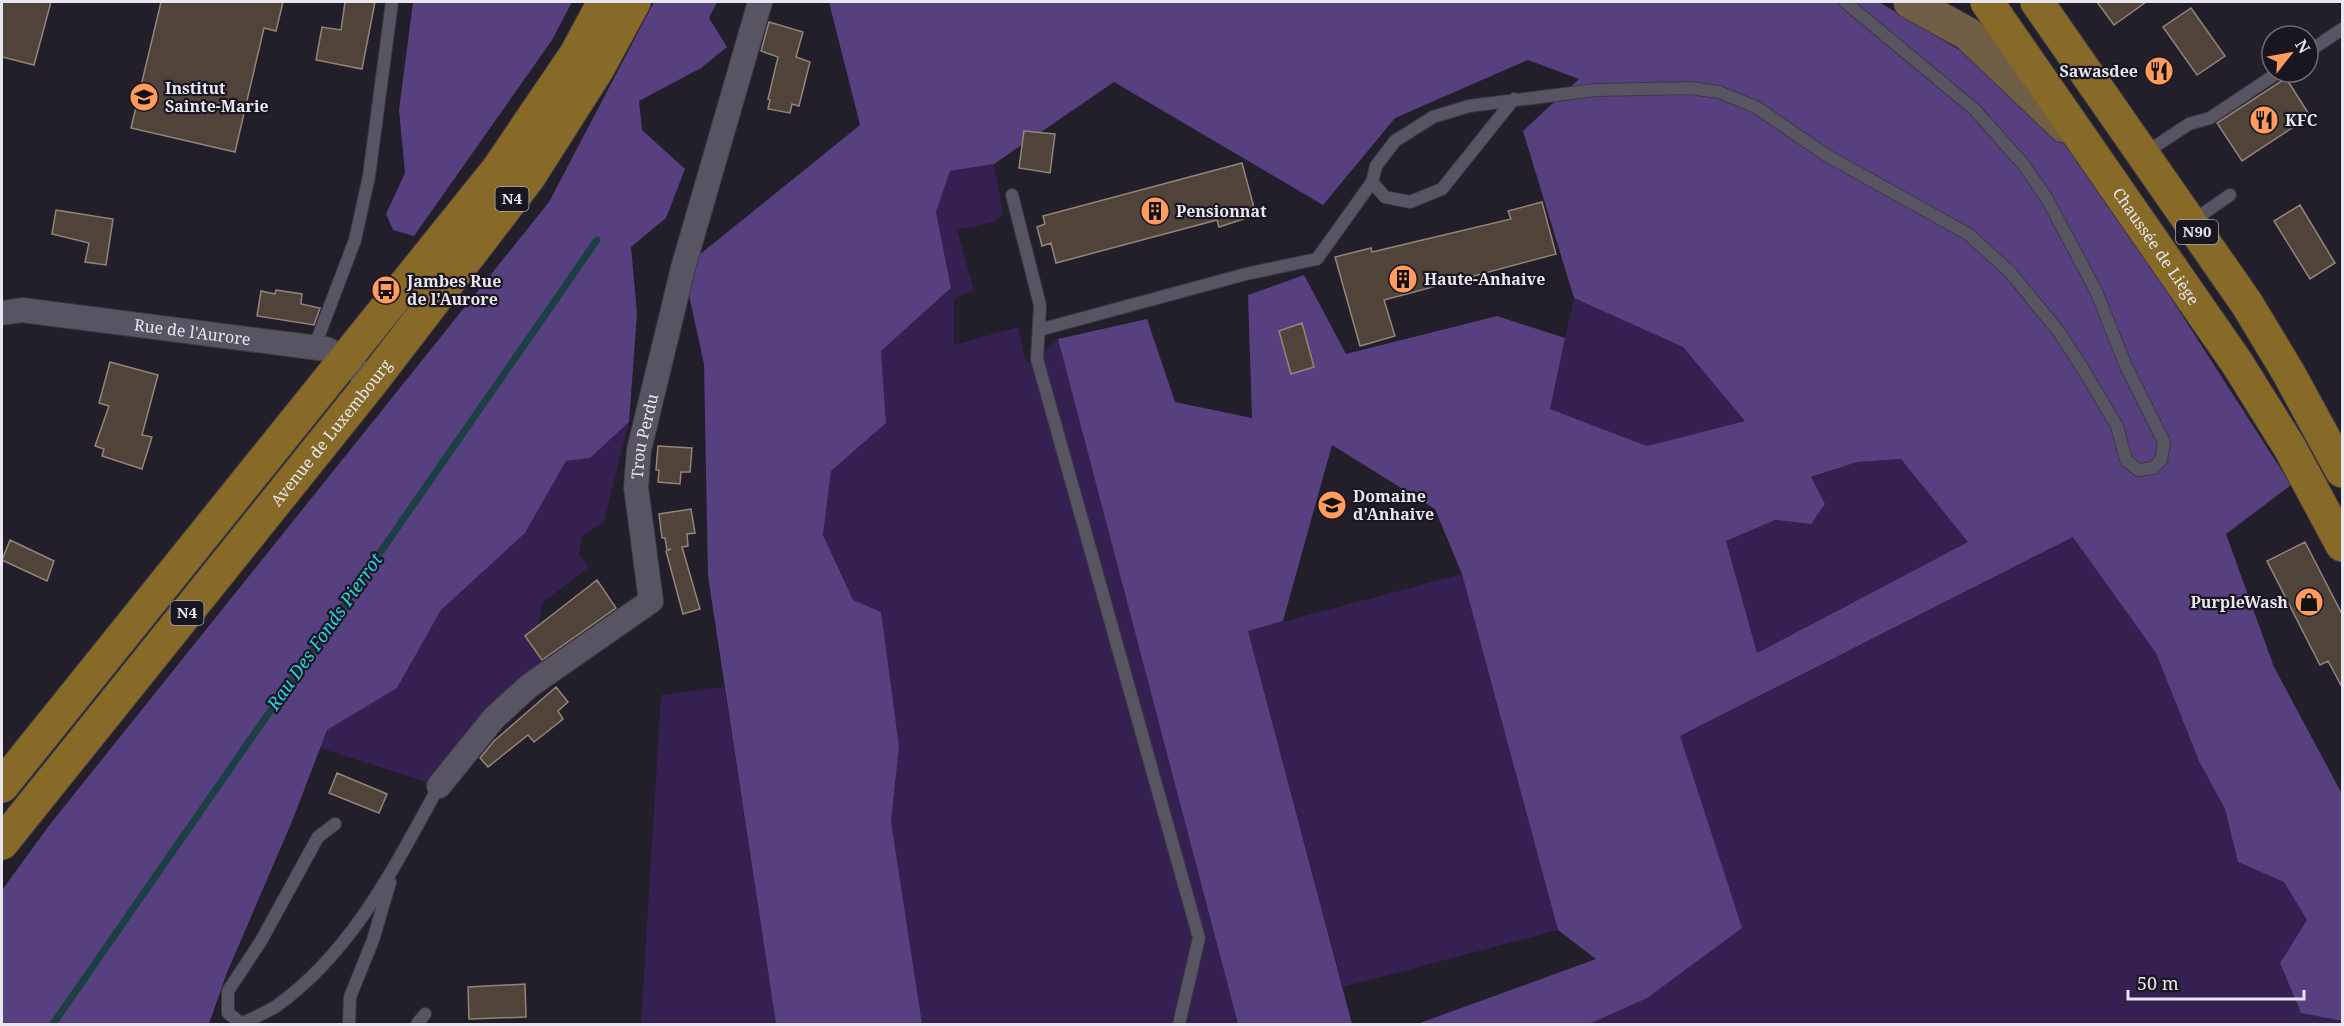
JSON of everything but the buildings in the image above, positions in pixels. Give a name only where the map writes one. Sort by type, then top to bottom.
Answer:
[{"type":"main road","name":"Avenue de Luxembourg","points":[[2,786],[498,169],[576,54],[604,2]]},
{"type":"main road","name":"Avenue de Luxembourg","points":[[2,843],[371,383],[529,177],[597,70],[634,2]]},
{"type":"main road","name":"N90","points":[[1987,2],[2089,150]]},
{"type":"main road","name":"N90","points":[[2037,2],[2247,304],[2343,471]]},
{"type":"main road","name":"Chaussée de Liège","points":[[2089,150],[2237,363],[2290,448],[2343,544]]},
{"type":"street","name":"Trou Perdu","points":[[439,786],[494,718],[529,686],[651,601],[636,487],[639,450],[683,268],[760,2]]},
{"type":"street","name":"Chaussée de Liège","points":[[1910,2],[1968,34],[2089,150]]},
{"type":"street","name":"Rue de l'Aurore","points":[[2,313],[22,310],[326,349],[346,359],[371,383]]},
{"type":"lane","points":[[314,348],[355,240],[369,176],[392,2]]},
{"type":"lane","points":[[1039,330],[1246,274],[1317,259],[1372,182],[1376,166],[1395,141],[1433,117],[1469,106],[1514,99],[1596,90],[1690,88],[1719,92],[1756,107],[1826,155],[1968,234],[2010,272],[2059,332],[2117,426],[2126,460],[2138,470],[2153,468],[2161,460],[2164,442],[2125,364],[2096,291],[2046,197],[2023,164],[1974,109],[1845,2]]},
{"type":"lane","points":[[2320,44],[2343,29]]},
{"type":"lane","points":[[2143,154],[2188,124],[2211,118],[2261,84]]},
{"type":"lane","points":[[1372,182],[1385,197],[1410,202],[1442,189],[1514,99]]},
{"type":"lane","points":[[1012,195],[1040,305],[1037,359],[1199,938],[1179,1024]]},
{"type":"lane","points":[[2190,223],[2230,195]]},
{"type":"lane","points":[[335,824],[318,837],[261,941],[228,991],[228,1013],[242,1024],[275,1007],[322,967],[364,916],[395,866],[439,786]]},
{"type":"lane","points":[[349,1024],[350,998],[373,940],[395,866]]},
{"type":"lane","points":[[417,1024],[425,1014]]},
{"type":"shaded area","points":[[413,2],[572,2],[552,40],[414,236],[393,230],[386,214],[405,173],[399,110]]},
{"type":"shaded area","points":[[654,2],[717,2],[709,18],[727,47],[701,68],[639,101],[642,130],[685,169],[666,218],[631,247],[637,314],[629,422],[590,458],[566,461],[525,533],[441,610],[397,688],[327,730],[293,819],[226,975],[209,1024],[2,1024],[2,890],[51,823],[549,202]]},
{"type":"shaded area","points":[[829,2],[1879,2],[1981,63],[2085,164],[2291,485],[2226,534],[2274,667],[2342,794],[2342,1021],[2301,1013],[2280,963],[2307,920],[2284,882],[2238,862],[2225,809],[2199,761],[2156,653],[2073,537],[1680,736],[1742,928],[1647,998],[1589,1024],[1417,1024],[1596,959],[1558,930],[1462,574],[1435,509],[1332,445],[1283,621],[1248,631],[1352,1024],[1238,1024],[1058,339],[1147,319],[1175,402],[1252,418],[1248,295],[1304,275],[1346,354],[1497,316],[1565,338],[1550,409],[1647,446],[1745,421],[1683,347],[1574,298],[1523,131],[1579,79],[1528,60],[1395,118],[1323,205],[1114,82],[994,164],[950,171],[936,212],[951,288],[881,351],[886,423],[831,471],[823,535],[853,600],[881,612],[899,747],[891,821],[922,1024],[776,1024],[708,576],[704,364],[683,268],[860,125]],"holes":[[[1901,459],[1968,542],[1757,653],[1726,541],[1775,520],[1811,524],[1825,504],[1811,477],[1857,462]]]},
{"type":"shaded area","points":[[994,164],[1003,214],[994,222],[957,230],[974,290],[954,298],[954,345],[1018,327],[1026,363],[1037,359],[1058,339],[1238,1024],[922,1024],[891,821],[899,747],[853,600],[823,535],[831,471],[886,423],[881,351],[951,288],[936,212],[950,171]]},
{"type":"shaded area","points":[[1574,298],[1683,347],[1745,421],[1647,446],[1549,409]]},
{"type":"shaded area","points":[[629,422],[604,522],[582,536],[579,554],[589,567],[542,603],[535,650],[550,672],[439,786],[320,748],[327,730],[397,688],[441,610],[525,533],[566,461],[590,458]]},
{"type":"shaded area","points":[[1902,459],[1968,542],[1757,653],[1726,541],[1775,520],[1811,524],[1811,478],[1857,462]]},
{"type":"shaded area","points":[[2074,537],[2156,653],[2199,761],[2225,809],[2238,862],[2284,882],[2307,920],[2280,963],[2301,1013],[2342,1021],[2342,1024],[1551,1024],[1722,934],[1645,754]]},
{"type":"shaded area","points":[[1462,574],[1558,930],[1343,987],[1248,631]]},
{"type":"shaded area","points":[[724,687],[776,1024],[641,1024],[661,695]]},
{"type":"waterway","name":"Rau Des Fonds Pierrot","points":[[53,1024],[597,240]]},
{"type":"place","name":"Sawasdee","points":[[2159,71]]},
{"type":"place","name":"Institut Sainte-Marie","points":[[144,97]]},
{"type":"place","name":"KFC","points":[[2264,120]]},
{"type":"place","name":"Pensionnat","points":[[1155,211]]},
{"type":"place","name":"Haute-Anhaive","points":[[1403,279]]},
{"type":"place","name":"Jambes Rue de l'Aurore","points":[[386,290]]},
{"type":"place","name":"Domaine d'Anhaive","points":[[1332,505]]},
{"type":"place","name":"PurpleWash","points":[[2309,602]]}]
